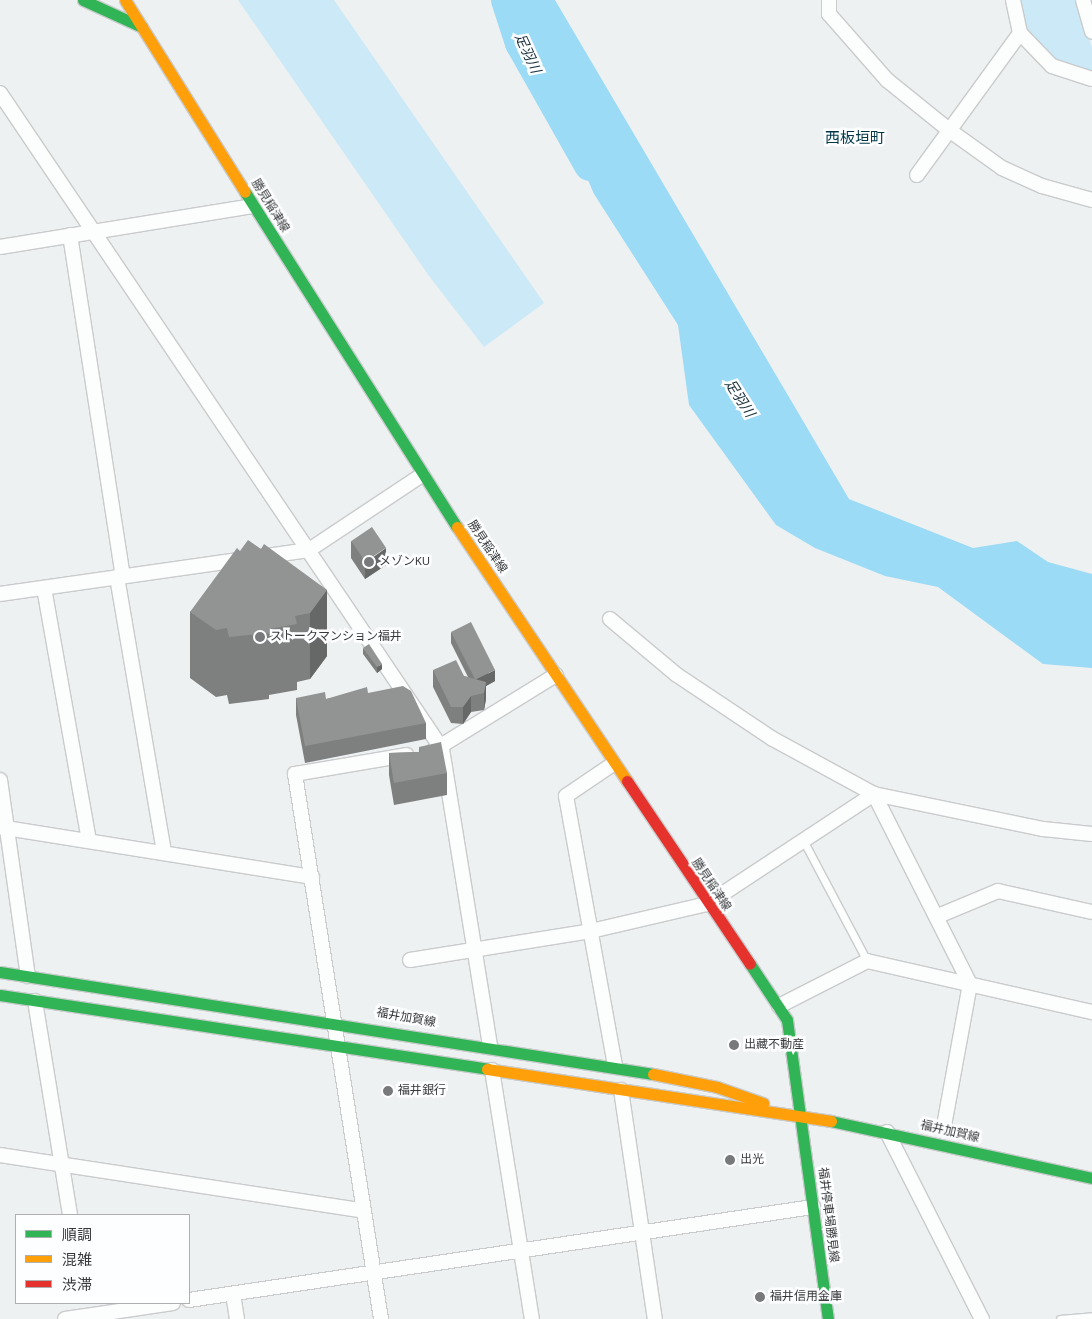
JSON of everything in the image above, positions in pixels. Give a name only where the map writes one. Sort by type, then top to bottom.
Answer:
[{"type":"main road","points":[[83,0],[142,27]]},
{"type":"main road","name":"勝見稲津線","points":[[125,0],[422,474],[707,904],[779,1006],[787,1020],[802,1115]]},
{"type":"main road","name":"福井加賀線","points":[[0,972],[338,1020],[490,1047],[615,1066],[717,1087],[802,1115]]},
{"type":"main road","name":"福井加賀線","points":[[0,995],[338,1044],[717,1107],[802,1115],[1092,1178]]},
{"type":"main road","name":"福井停車場勝見線","points":[[802,1115],[828,1319]]},
{"type":"street","points":[[829,0],[829,14],[887,80],[948,130],[1002,168],[1042,186],[1092,200]]},
{"type":"street","points":[[1013,0],[1020,33],[1052,66],[1092,79]]},
{"type":"street","points":[[1083,0],[1092,32]]},
{"type":"street","points":[[918,176],[948,130],[1020,33]]},
{"type":"street","points":[[0,93],[442,749],[476,950],[490,1047]]},
{"type":"street","points":[[0,247],[253,206]]},
{"type":"street","points":[[70,235],[120,577],[164,853]]},
{"type":"street","points":[[0,594],[309,550],[422,474]]},
{"type":"street","points":[[44,588],[89,841]]},
{"type":"street","points":[[610,619],[677,675],[773,739],[874,794],[1043,830],[1092,834]]},
{"type":"street","points":[[381,1319],[338,1044],[338,1020],[312,877],[296,774],[442,749],[556,675]]},
{"type":"street","points":[[614,764],[566,796],[615,1066]]},
{"type":"street","points":[[0,780],[4,827],[28,976]]},
{"type":"street","points":[[410,960],[591,931],[707,904],[874,794]]},
{"type":"street","points":[[874,794],[938,916],[970,984],[944,1126]]},
{"type":"street","points":[[4,827],[312,877]]},
{"type":"street","points":[[938,916],[998,891],[1092,912]]},
{"type":"street","points":[[779,1006],[866,961],[1092,1012]]},
{"type":"street","points":[[35,1001],[70,1214]]},
{"type":"street","points":[[492,1070],[532,1319]]},
{"type":"street","points":[[621,1090],[655,1319]]},
{"type":"street","points":[[887,1132],[982,1319]]},
{"type":"street","points":[[0,1155],[364,1211]]},
{"type":"street","points":[[190,1300],[813,1207]]},
{"type":"street","points":[[233,1294],[237,1319]]},
{"type":"street","points":[[64,1319],[86,1313],[164,1304]]},
{"type":"lane","points":[[803,840],[866,961]]},
{"type":"lane","points":[[1060,1319],[1092,1316]]},
{"type":"shaded area","points":[[238,0],[334,0],[544,303],[484,347],[429,276]]},
{"type":"shaded area","points":[[1019,0],[1078,0],[1092,48],[1092,74],[1057,65],[1024,32]]},
{"type":"water","points":[[494,0],[555,0],[849,499],[973,548],[1017,541],[1048,562],[1092,574],[1092,668],[1043,664],[938,587],[885,576],[815,548],[776,525],[689,405],[678,325],[594,194],[536,59]]},
{"type":"building","points":[[372,527],[386,548],[365,562],[351,541]]},
{"type":"building","points":[[248,540],[261,549],[264,544],[327,590],[310,613],[295,616],[297,624],[269,629],[269,633],[229,637],[227,628],[216,630],[190,612],[237,548],[240,551]]},
{"type":"building","points":[[471,622],[495,670],[476,679],[451,632]]},
{"type":"building","points":[[369,644],[382,664],[377,667],[363,648]]},
{"type":"building","points":[[456,660],[464,676],[486,682],[484,693],[471,696],[463,707],[451,707],[433,670]]},
{"type":"building","points":[[403,686],[411,691],[426,723],[305,746],[296,698],[325,692],[326,699],[367,687],[368,693]]},
{"type":"building","points":[[441,742],[447,773],[394,783],[389,753],[420,752],[419,747]]},
{"type":"waterway","name":"足羽川","points":[[507,0],[521,43],[590,165]]},
{"type":"traffic: fast","points":[[83,0],[142,27]]},
{"type":"traffic: fast","points":[[245,192],[457,527]]},
{"type":"traffic: fast","points":[[750,964],[787,1020],[828,1319]]},
{"type":"traffic: fast","points":[[0,972],[653,1074]]},
{"type":"traffic: fast","points":[[0,995],[487,1069]]},
{"type":"traffic: fast","points":[[831,1121],[1092,1178]]},
{"type":"traffic: slow","points":[[125,0],[245,192]]},
{"type":"traffic: slow","points":[[457,527],[627,781]]},
{"type":"traffic: slow","points":[[487,1069],[831,1121]]},
{"type":"traffic: slow","points":[[653,1074],[717,1087],[763,1103]]},
{"type":"traffic: jam","points":[[627,781],[750,964]]},
{"type":"place","name":"メゾンKU","points":[[369,562]]},
{"type":"place","name":"ストークマンション福井","points":[[260,637]]},
{"type":"place","name":"出藏不動産","points":[[734,1045]]},
{"type":"place","name":"福井銀行","points":[[388,1091]]},
{"type":"place","name":"出光","points":[[730,1160]]},
{"type":"place","name":"福井信用金庫","points":[[760,1297]]},
{"type":"district","name":"西板垣町","points":[[855,139]]}]
